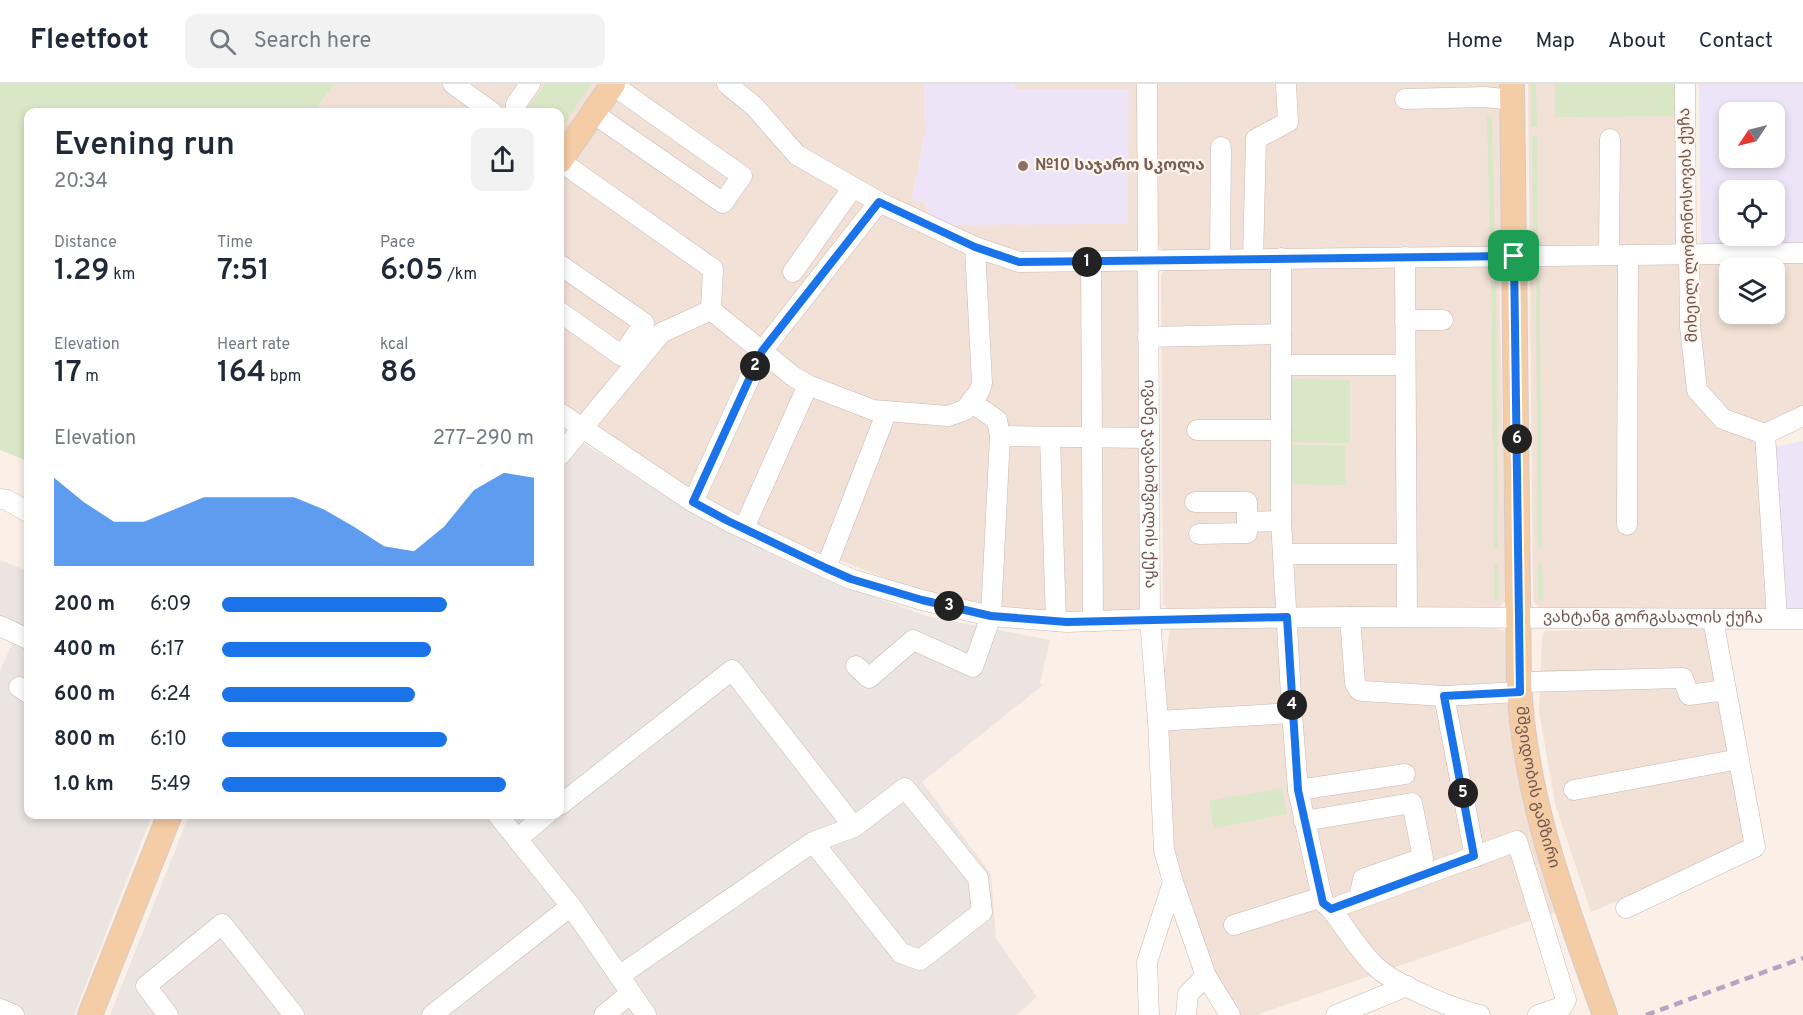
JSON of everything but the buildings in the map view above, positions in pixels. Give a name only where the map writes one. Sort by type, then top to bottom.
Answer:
[{"type":"main road","points":[[564,155],[613,85]]},
{"type":"main road","name":"მშვიდობის გამზირი","points":[[1512,92],[1520,687],[1524,741],[1544,838],[1605,1014]]},
{"type":"main road","points":[[90,1015],[168,819]]},
{"type":"street","points":[[453,84],[470,106]]},
{"type":"street","points":[[516,108],[516,104],[530,84]]},
{"type":"street","points":[[727,84],[754,106],[797,155],[879,202],[975,247],[1019,262],[1803,253]]},
{"type":"street","name":"ივანე ჯავახიშვილის ქუჩა","points":[[1147,84],[1150,619],[1158,721],[1164,850],[1206,976],[1230,1015]]},
{"type":"street","points":[[1253,259],[1256,139],[1288,122],[1286,84]]},
{"type":"street","name":"მიხეილ ლომონოსოვის ქუჩა","points":[[1685,84],[1686,248],[1689,254],[1690,326],[1697,390],[1723,419],[1765,434]]},
{"type":"street","points":[[593,112],[723,203],[742,176],[613,85]]},
{"type":"street","points":[[1405,99],[1485,97],[1512,92]]},
{"type":"street","points":[[1610,139],[1618,255],[1627,525]]},
{"type":"street","points":[[1220,259],[1221,147]]},
{"type":"street","points":[[564,164],[713,269],[711,310]]},
{"type":"street","points":[[793,272],[853,187]]},
{"type":"street","points":[[693,502],[762,351],[879,202]]},
{"type":"street","points":[[711,310],[794,377],[808,385],[873,410],[948,416],[965,410],[979,392],[982,383],[975,247]]},
{"type":"street","points":[[1405,257],[1407,617]]},
{"type":"street","points":[[1281,258],[1281,522],[1292,713],[1298,790],[1304,821],[1327,903],[1375,966],[1407,986],[1461,1011],[1480,1015]]},
{"type":"street","points":[[1091,262],[1093,621]]},
{"type":"street","points":[[564,268],[644,323],[621,356],[564,315]]},
{"type":"street","points":[[564,449],[661,333],[711,310]]},
{"type":"street","points":[[1405,320],[1443,320]]},
{"type":"street","points":[[1148,337],[1281,334]]},
{"type":"street","points":[[1281,365],[1405,365]]},
{"type":"street","points":[[744,528],[808,385]]},
{"type":"street","points":[[856,666],[869,678],[913,640],[973,667],[991,616],[1000,436],[997,420],[971,402]]},
{"type":"street","points":[[826,568],[887,411]]},
{"type":"street","name":"ვახტანგ გორგასალის ქუჩა","points":[[564,416],[693,502],[826,568],[851,579],[922,600],[991,616],[1056,621],[1287,617],[1803,619]]},
{"type":"street","points":[[1777,618],[1765,434],[1803,416]]},
{"type":"street","points":[[1197,430],[1281,430]]},
{"type":"street","points":[[1000,436],[1148,438]]},
{"type":"street","points":[[1050,437],[1056,621]]},
{"type":"street","points":[[0,499],[7,500],[24,510]]},
{"type":"street","points":[[1195,502],[1247,502],[1247,533],[1199,534]]},
{"type":"street","points":[[1247,522],[1281,522]]},
{"type":"street","points":[[1283,554],[1406,554]]},
{"type":"street","points":[[1350,617],[1355,683],[1359,690],[1444,696],[1520,687],[1683,678],[1689,695],[1726,690]]},
{"type":"street","points":[[1626,908],[1755,847],[1713,619]]},
{"type":"street","points":[[0,626],[24,637]]},
{"type":"street","points":[[564,802],[732,670],[854,827]]},
{"type":"street","points":[[1444,696],[1474,856]]},
{"type":"street","points":[[1158,721],[1292,713]]},
{"type":"street","points":[[1574,790],[1739,759]]},
{"type":"street","points":[[1298,790],[1405,774]]},
{"type":"street","points":[[619,975],[813,842],[854,827],[905,788],[978,878],[982,912],[920,960],[901,953],[813,842]]},
{"type":"street","points":[[1304,821],[1412,803],[1423,858],[1363,879],[1359,899]]},
{"type":"street","points":[[501,819],[571,906],[646,1015]]},
{"type":"street","points":[[517,839],[541,819]]},
{"type":"street","points":[[1234,925],[1327,903],[1359,899],[1517,841],[1566,1000],[1562,1007],[1538,1015]]},
{"type":"street","points":[[1149,1015],[1147,962],[1173,882]]},
{"type":"street","points":[[432,1015],[571,906]]},
{"type":"street","points":[[168,1015],[146,986],[222,924],[294,1015]]},
{"type":"street","points":[[1186,1015],[1188,994],[1206,976]]},
{"type":"street","points":[[1336,1015],[1407,986]]},
{"type":"street","points":[[604,1015],[631,993]]},
{"type":"street","points":[[0,1009],[14,1015]]},
{"type":"shaded area","points":[[334,84],[597,84],[564,132],[564,108],[317,108]]},
{"type":"shaded area","points":[[629,84],[924,84],[925,133],[912,199],[923,202],[931,214],[1015,89],[1015,84],[1141,84],[1145,603],[1137,612],[1082,617],[1005,612],[898,583],[795,543],[683,487],[564,403],[564,176]]},
{"type":"shaded area","name":"№10 საჯარო სკოლა","points":[[924,84],[1015,84],[1015,89],[1129,89],[1128,224],[951,225],[931,214],[923,202],[912,200],[925,133]]},
{"type":"shaded area","points":[[1157,84],[1500,84],[1502,246],[1495,252],[1163,252],[1157,243]]},
{"type":"shaded area","points":[[1528,84],[1682,84],[1683,261],[1719,261],[1719,324],[1785,324],[1785,261],[1803,261],[1803,406],[1761,425],[1772,609],[1544,611],[1533,601]]},
{"type":"shaded area","points":[[1699,84],[1803,84],[1803,250],[1701,251]]},
{"type":"shaded area","points":[[1494,261],[1499,268],[1506,601],[1494,612],[1169,610],[1163,604],[1161,276],[1165,268]]},
{"type":"shaded area","points":[[564,431],[698,517],[812,574],[926,616],[1050,640],[1040,683],[1043,685],[922,782],[991,874],[996,938],[1037,997],[1016,1015],[110,1015],[187,819],[564,819]]},
{"type":"shaded area","points":[[1803,441],[1803,610],[1785,610],[1774,447]]},
{"type":"shaded area","points":[[0,560],[24,569],[24,819],[150,819],[74,1015],[0,1015],[0,671],[14,640],[0,634]]},
{"type":"shaded area","points":[[1488,627],[1503,630],[1508,638],[1559,911],[1256,1015],[1238,1015],[1202,955],[1170,850],[1162,686],[1170,628]]},
{"type":"shaded area","points":[[1709,628],[1750,844],[1591,912],[1555,804],[1539,711],[1542,639],[1545,631]]},
{"type":"green space","points":[[0,84],[334,84],[317,108],[24,108],[24,459],[0,450]]},
{"type":"green space","points":[[545,84],[591,84],[564,124],[564,108],[528,108]]},
{"type":"green space","points":[[1531,84],[1536,84],[1537,127],[1531,127]]},
{"type":"green space","points":[[1555,84],[1679,84],[1679,116],[1555,117]]},
{"type":"green space","points":[[1487,116],[1492,116],[1495,247],[1490,248]]},
{"type":"green space","points":[[1532,136],[1537,136],[1538,235],[1533,235]]},
{"type":"green space","points":[[1536,278],[1540,278],[1542,548],[1538,548]]},
{"type":"green space","points":[[1491,281],[1496,281],[1498,549],[1494,549]]},
{"type":"green space","points":[[1287,379],[1350,380],[1350,443],[1287,442]]},
{"type":"green space","points":[[1291,445],[1345,446],[1345,485],[1290,484]]},
{"type":"green space","points":[[1538,563],[1542,563],[1543,599],[1538,600]]},
{"type":"green space","points":[[1494,564],[1498,564],[1499,600],[1494,600]]},
{"type":"green space","points":[[1282,788],[1287,814],[1214,828],[1209,801]]},
{"type":"railway","points":[[1646,1015],[1803,958]]},
{"type":"place","name":"№10 საჯარო სკოლა","points":[[1023,166]]},
{"type":"route","points":[[879,202],[991,254],[1019,262],[1514,256],[1520,692],[1444,696],[1474,856],[1331,909],[1323,903],[1298,790],[1287,617],[1067,622],[991,616],[922,600],[851,579],[693,502],[762,351],[879,202]]}]
